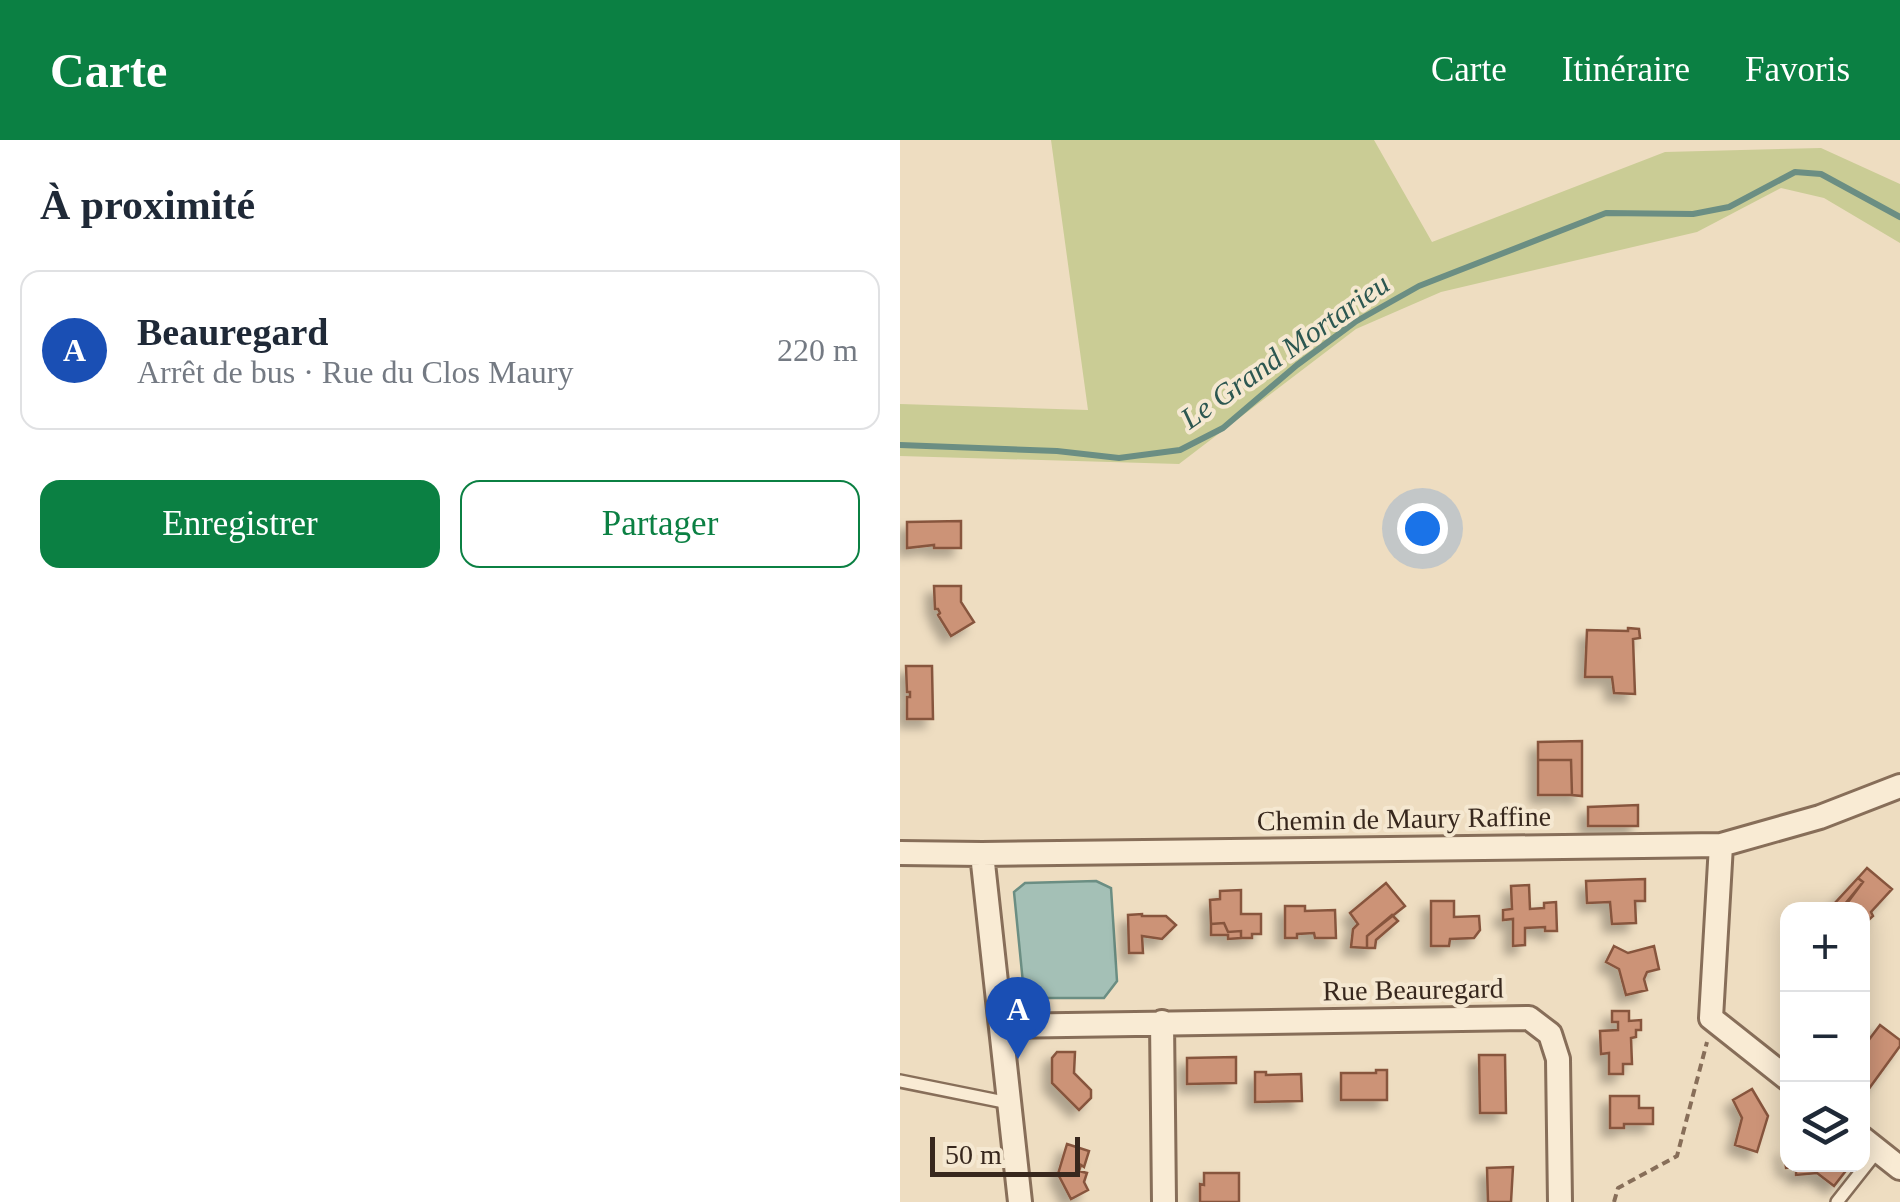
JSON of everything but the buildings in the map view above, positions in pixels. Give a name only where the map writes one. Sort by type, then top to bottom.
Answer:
[{"type":"street","name":"Chemin de Maury Raffine","points":[[900,853],[1721,845],[1820,817],[1900,786]]},
{"type":"street","points":[[1721,845],[1711,1018],[1780,1073]]},
{"type":"street","points":[[982,854],[1020,1202]]},
{"type":"street","name":"Rue Beauregard","points":[[1002,1026],[1530,1018],[1550,1034],[1558,1059],[1560,1202]]},
{"type":"street","points":[[1162,1022],[1164,1202]]},
{"type":"street","points":[[1870,1144],[1900,1168]]},
{"type":"lane","points":[[900,1081],[1009,1103]]},
{"type":"lane","points":[[1836,1202],[1854,1172]]},
{"type":"path","points":[[1614,1202],[1618,1188],[1677,1156],[1711,1018]]},
{"type":"green space","points":[[1051,140],[1374,140],[1432,242],[1665,152],[1821,148],[1900,184],[1900,243],[1824,198],[1781,188],[1697,232],[1441,292],[1356,329],[1179,464],[900,456],[900,404],[1088,410]]},
{"type":"water","points":[[1096,881],[1111,888],[1117,981],[1104,998],[1036,998],[1023,983],[1014,892],[1025,883]]},
{"type":"waterway","name":"Le Grand Mortarieu","points":[[900,445],[1057,451],[1119,458],[1180,450],[1223,428],[1355,322],[1419,286],[1606,213],[1693,214],[1729,207],[1795,172],[1821,174],[1900,217]]},
{"type":"place","name":"Beauregard","points":[[1018,1059]]}]
